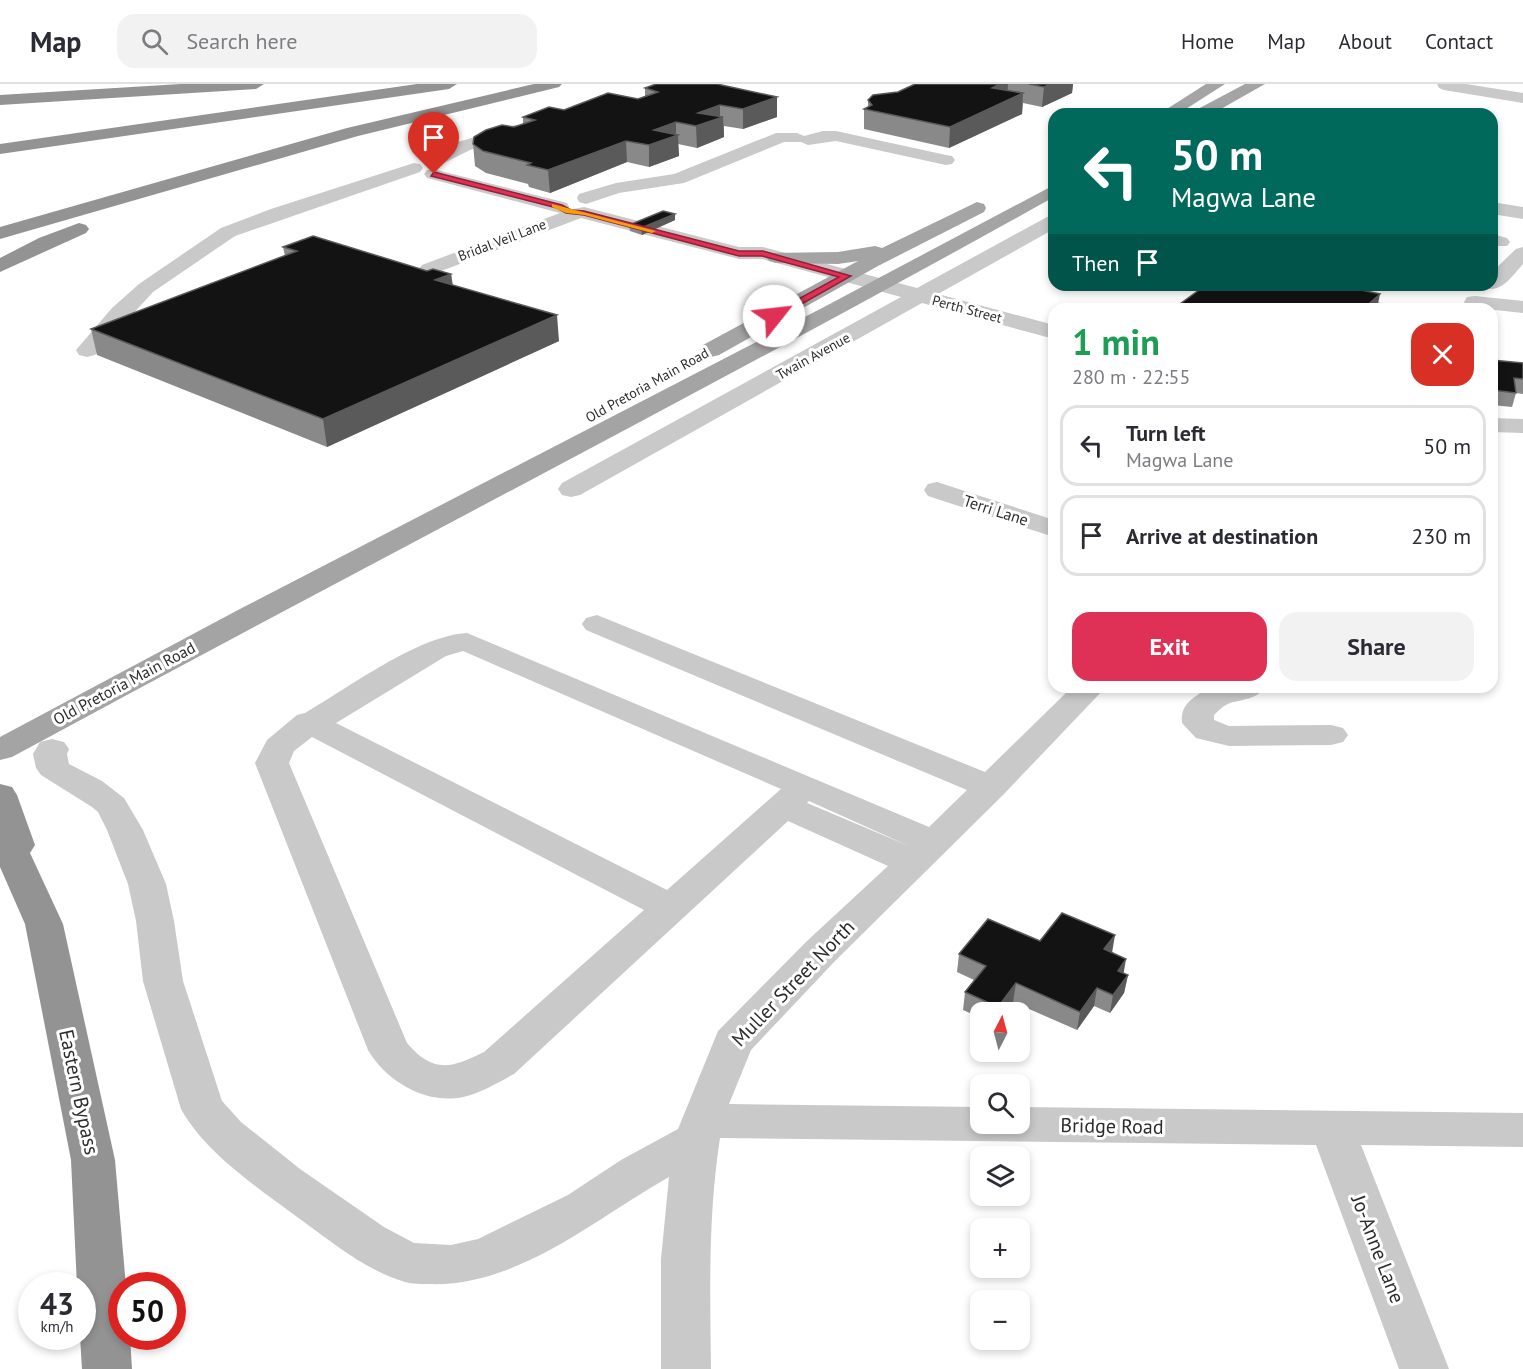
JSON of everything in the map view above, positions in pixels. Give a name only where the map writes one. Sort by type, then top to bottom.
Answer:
[{"type":"highway","points":[[0,100],[256,84]]},
{"type":"highway","points":[[0,138],[381,84]]},
{"type":"highway","points":[[0,149],[449,84]]},
{"type":"highway","points":[[0,233],[184,179],[419,116],[554,84]]},
{"type":"highway","points":[[0,266],[46,242],[114,215],[419,116]]},
{"type":"highway","points":[[0,795],[44,924]]},
{"type":"highway","name":"Eastern Bypass","points":[[0,826],[44,924],[93,1160],[107,1369]]},
{"type":"main road","points":[[1177,108],[1217,84]]},
{"type":"main road","points":[[1211,108],[1257,84]]},
{"type":"main road","name":"Old Pretoria Main Road","points":[[0,750],[59,731],[249,615],[383,529],[952,220],[1048,175]]},
{"type":"main road","name":"Old Pretoria Main Road","points":[[249,615],[880,285],[1048,193]]},
{"type":"main road","points":[[773,256],[838,258],[864,255],[952,220]]},
{"type":"main road","points":[[720,345],[790,296],[795,286],[773,256]]},
{"type":"street","points":[[1444,85],[1523,98]]},
{"type":"street","points":[[87,350],[126,307],[147,288],[228,232],[379,179],[437,166],[464,146],[531,126]]},
{"type":"street","points":[[808,140],[823,136],[836,136],[946,160]]},
{"type":"street","name":"Bridal Veil Lane","points":[[422,266],[580,205],[644,186],[679,185],[741,156],[768,162]]},
{"type":"street","name":"Perth Street","points":[[437,166],[580,205],[739,253],[773,256],[1048,330]]},
{"type":"street","points":[[1498,191],[1523,195]]},
{"type":"street","name":"Twain Avenue","points":[[571,489],[921,297],[1048,224]]},
{"type":"street","points":[[1501,224],[1523,232]]},
{"type":"street","points":[[1498,279],[1523,253]]},
{"type":"street","points":[[1303,291],[1353,303]]},
{"type":"street","points":[[1474,303],[1486,291]]},
{"type":"street","points":[[1498,307],[1523,307]]},
{"type":"street","points":[[1498,425],[1523,426]]},
{"type":"street","name":"Terri Lane","points":[[937,490],[1048,527]]},
{"type":"street","points":[[597,624],[991,787]]},
{"type":"street","points":[[795,796],[669,907],[499,1063],[460,1081],[441,1081],[407,1070],[389,1050],[272,763],[279,747],[309,722],[435,649],[453,643],[467,642],[795,796],[838,828],[923,853]]},
{"type":"street","name":"Muller Street North","points":[[686,1369],[685,1259],[690,1187],[700,1130],[733,1041],[821,951],[991,787],[1084,693]]},
{"type":"street","points":[[1236,693],[1220,694],[1197,712],[1198,723],[1208,731],[1229,736],[1331,735]]},
{"type":"street","points":[[309,722],[669,907]]},
{"type":"street","points":[[59,731],[50,754],[53,768],[68,779],[90,789],[112,806],[147,884],[155,921],[163,981],[203,1109],[225,1134],[275,1175],[367,1241],[408,1263],[451,1265],[486,1257],[584,1208],[700,1130]]},
{"type":"street","name":"Bridge Road","points":[[700,1130],[1332,1128],[1523,1130]]},
{"type":"street","name":"Jo-Anne Lane","points":[[1332,1128],[1424,1369]]},
{"type":"building","points":[[656,84],[717,84],[777,97],[743,109],[720,105],[698,113],[723,117],[696,126],[676,122],[654,130],[678,135],[649,145],[626,141],[548,170],[527,165],[531,163],[483,151],[473,144],[474,137],[486,130],[502,125],[514,127],[535,120],[523,117],[549,107],[564,110],[608,93],[638,99],[658,92],[645,88]]},
{"type":"building","points":[[915,84],[1000,84],[992,88],[1023,93],[950,127],[864,109],[872,105],[868,100],[873,95],[898,92]]},
{"type":"building","points":[[1029,84],[1050,84],[1044,87]]},
{"type":"building","points":[[663,211],[675,214],[641,228],[629,225]]},
{"type":"building","points":[[313,236],[427,271],[433,269],[451,274],[435,280],[557,315],[323,419],[91,329],[297,251],[283,247]]},
{"type":"building","points":[[1198,291],[1366,291],[1380,294],[1370,303],[1181,303]]},
{"type":"building","points":[[1498,361],[1523,363],[1523,379],[1514,378],[1516,393],[1498,391]]},
{"type":"building","points":[[1062,913],[1115,935],[1104,949],[1126,959],[1118,971],[1128,975],[1113,995],[1097,988],[1080,1012],[1016,983],[1002,1002],[987,1002],[965,992],[986,966],[959,954],[988,919],[1040,941]]},
{"type":"slow traffic","points":[[555,205],[569,212],[584,213],[652,231]]},
{"type":"route","points":[[434,174],[560,207],[569,212],[584,213],[739,253],[763,253],[847,276],[774,316]]}]
